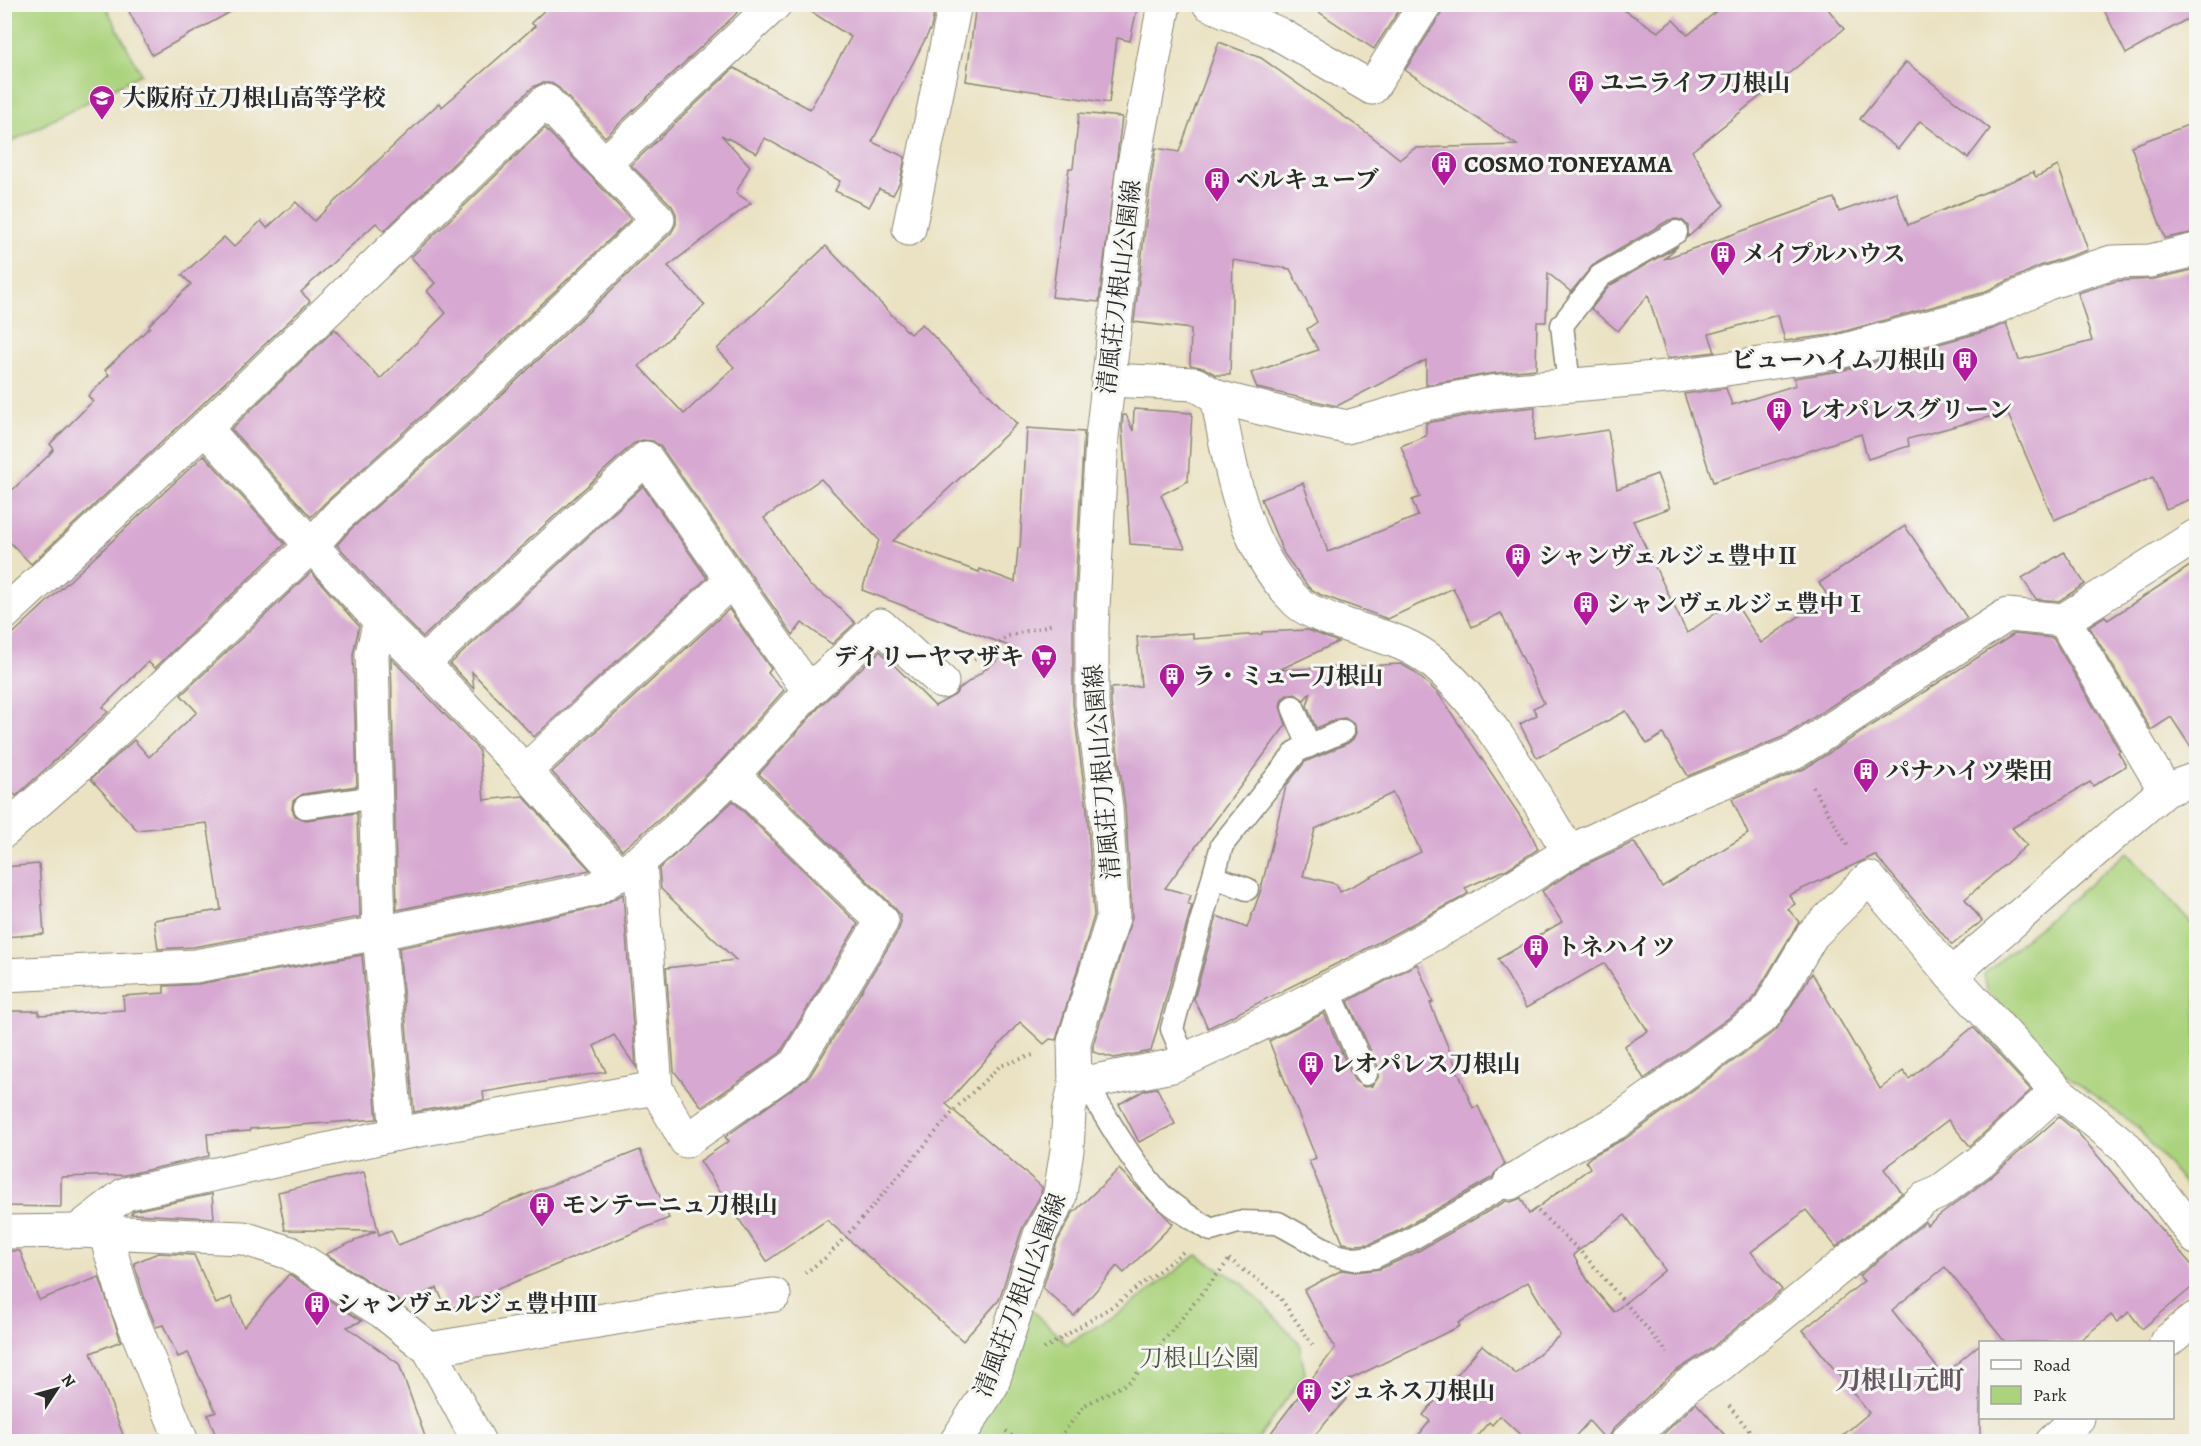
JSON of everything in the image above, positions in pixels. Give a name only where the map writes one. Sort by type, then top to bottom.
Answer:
[{"type":"street","points":[[604,164],[775,4]]},
{"type":"street","points":[[909,229],[955,4]]},
{"type":"street","name":"清風荘刀根山公園線","points":[[956,1442],[992,1385],[1040,1235],[1059,1200],[1067,1150],[1069,1112],[1081,1084],[1074,1042],[1113,918],[1106,807],[1092,704],[1092,626],[1102,437],[1132,175],[1164,4]]},
{"type":"street","points":[[1209,4],[1277,33],[1372,88],[1425,4]]},
{"type":"street","points":[[4,614],[205,428],[546,101],[658,219],[479,390],[338,516],[311,546],[127,717],[85,760],[4,831]]},
{"type":"street","points":[[1108,380],[1195,384],[1216,397],[1288,415],[1347,426],[1425,404],[1491,392],[1678,376],[1835,353],[1988,311],[2048,283],[2112,262],[2150,261],[2196,250]]},
{"type":"street","points":[[1216,397],[1245,521],[1263,560],[1297,603],[1331,620],[1407,644],[1436,664],[1479,710],[1569,852]]},
{"type":"street","points":[[205,428],[380,621],[525,771],[629,868],[656,1088],[686,1141],[794,1066],[882,921],[733,775]]},
{"type":"street","points":[[423,663],[646,458],[809,692]]},
{"type":"street","points":[[1081,1084],[1172,1066],[1329,990],[1468,915],[1569,852],[1671,803],[1794,753],[2007,615],[2064,620],[2196,536]]},
{"type":"street","points":[[525,771],[731,581]]},
{"type":"street","points":[[2064,620],[2165,790]]},
{"type":"street","points":[[380,621],[372,654],[379,933],[397,1134]]},
{"type":"street","points":[[4,975],[195,966],[379,933],[595,889],[629,868],[733,775],[809,692],[880,625],[942,682]]},
{"type":"street","points":[[1951,975],[2165,790],[2196,779]]},
{"type":"street","points":[[1510,1183],[1562,1151],[1615,1123],[1765,1015],[1812,935],[1869,878],[1951,975],[2057,1091],[2127,1148],[2196,1239]]},
{"type":"street","points":[[91,1232],[125,1194],[397,1134],[656,1088]]},
{"type":"street","points":[[1627,1442],[1697,1379],[1720,1365],[1924,1199],[1938,1193],[1981,1161],[2057,1091]]},
{"type":"street","points":[[4,1232],[91,1232],[243,1238],[290,1252],[383,1312],[429,1349],[479,1442]]},
{"type":"street","points":[[91,1232],[127,1306],[182,1442]]},
{"type":"street","points":[[429,1349],[701,1304],[774,1295]]},
{"type":"street","points":[[2167,1341],[2196,1318]]},
{"type":"street","points":[[2052,1442],[2077,1419]]},
{"type":"lane","points":[[1569,385],[1562,325],[1600,276],[1676,232]]},
{"type":"lane","points":[[1293,707],[1309,746]]},
{"type":"lane","points":[[1185,1060],[1172,1029],[1222,845],[1297,751],[1343,730]]},
{"type":"lane","points":[[305,807],[376,797]]},
{"type":"lane","points":[[1214,877],[1247,889]]},
{"type":"lane","points":[[1329,990],[1366,1074]]},
{"type":"lane","points":[[1081,1084],[1156,1189],[1179,1210],[1211,1230],[1238,1222],[1278,1223],[1335,1255],[1354,1259],[1374,1257],[1406,1242],[1510,1183]]},
{"type":"path","points":[[942,682],[1008,636],[1059,622],[1092,626]]},
{"type":"path","points":[[1794,753],[1828,814],[1869,878]]},
{"type":"path","points":[[774,1295],[828,1256],[957,1107],[1000,1066],[1074,1042]]},
{"type":"path","points":[[1510,1183],[1522,1198],[1586,1256],[1679,1365],[1697,1379],[1759,1442]]},
{"type":"path","points":[[992,1385],[1116,1304],[1211,1230],[1230,1260],[1279,1296],[1314,1347]]},
{"type":"path","points":[[1056,1442],[1085,1405],[1131,1381],[1230,1260]]},
{"type":"green space","points":[[5,4],[105,5],[141,74],[5,145]]},
{"type":"green space","points":[[2127,852],[2196,929],[2196,1198],[2137,1127],[2061,1071],[1987,990],[1984,974]]},
{"type":"green space","name":"刀根山公園","points":[[1197,1255],[1242,1283],[1299,1342],[1305,1373],[1257,1441],[968,1442],[1019,1298],[1067,1344],[1124,1310]]},
{"type":"building","points":[[125,4],[245,4],[152,55]]},
{"type":"building","points":[[551,4],[744,4],[605,137],[559,88],[551,83],[542,83],[533,87],[384,231],[376,223],[301,292],[310,301],[31,564],[4,536],[4,498],[49,455],[54,449],[50,444],[93,401],[88,396],[109,375],[105,370],[191,284],[182,275],[224,237],[234,247],[261,221],[267,228],[296,202],[314,221],[439,103],[442,107],[535,26],[531,23]]},
{"type":"building","points":[[799,4],[936,4],[931,28],[872,142],[905,157],[900,182],[893,195],[879,189],[869,207],[835,191],[840,181],[765,138],[757,153],[721,135],[750,166],[736,193],[751,203],[668,266],[705,305],[639,366],[684,414],[734,367],[717,349],[826,246],[910,334],[922,324],[1017,424],[893,541],[979,572],[980,569],[1015,582],[1018,548],[1020,548],[1027,428],[1084,432],[1073,625],[1073,704],[1087,809],[1094,916],[1056,1040],[1050,1039],[1044,1044],[1020,1022],[946,1104],[1042,1187],[1041,1194],[1022,1229],[999,1300],[963,1341],[827,1220],[767,1261],[700,1161],[729,1141],[725,1137],[810,1076],[901,923],[900,915],[895,908],[759,774],[822,704],[880,651],[935,706],[955,695],[959,689],[1014,648],[862,590],[879,540],[821,479],[764,518],[809,585],[834,602],[855,623],[832,644],[802,623],[793,635],[661,447],[653,441],[642,440],[633,444],[423,637],[337,545],[351,529],[492,404],[671,233],[676,224],[676,214],[672,206],[631,165],[734,68],[810,109],[851,37]]},
{"type":"building","points":[[976,4],[1138,4],[1130,41],[1117,38],[1109,103],[966,81]]},
{"type":"building","points":[[1307,4],[1403,4],[1374,49]]},
{"type":"building","points":[[1444,4],[1615,4],[1658,32],[1673,20],[1688,35],[1725,4],[1824,4],[1844,29],[1692,151],[1724,205],[1688,237],[1688,226],[1683,221],[1669,220],[1593,265],[1571,292],[1548,273],[1546,322],[1537,322],[1536,369],[1488,374],[1426,385],[1426,360],[1337,406],[1257,388],[1251,373],[1318,350],[1307,329],[1317,322],[1290,269],[1233,260],[1230,375],[1216,375],[1204,368],[1190,365],[1191,329],[1134,322],[1156,148],[1179,152],[1219,42],[1261,58],[1400,159],[1415,148],[1517,145],[1405,70],[1441,14]]},
{"type":"building","points":[[2101,4],[2196,4],[2196,14],[2126,54]]},
{"type":"building","points":[[1906,62],[1990,129],[1968,158],[1920,121],[1898,149],[1860,119]]},
{"type":"building","points":[[1079,113],[1122,117],[1099,302],[1052,297],[1069,168],[1073,168]]},
{"type":"building","points":[[2196,122],[2196,232],[2165,238],[2131,146]]},
{"type":"building","points":[[545,128],[631,219],[466,376],[311,517],[231,429],[335,329],[380,379],[446,313],[427,291],[435,283],[411,257]]},
{"type":"building","points":[[2058,166],[2088,250],[2040,266],[1982,293],[1831,335],[1785,341],[1778,315],[1709,334],[1715,352],[1667,358],[1648,295],[1618,331],[1591,309],[1609,286],[1678,246],[1664,259],[1834,198],[1839,212],[1896,192],[1908,225],[2033,172],[2036,177]]},
{"type":"building","points":[[2196,269],[2196,497],[2166,509],[2153,477],[2054,520],[2007,412],[1908,439],[1909,446],[1868,459],[1861,434],[1713,482],[1684,394],[1726,388],[1732,405],[1796,385],[1794,378],[1840,371],[1993,329],[2006,323],[2019,360],[2092,341],[2078,293],[2116,281],[2154,279]]},
{"type":"building","points":[[1535,407],[1534,441],[1608,430],[1617,489],[1657,474],[1670,508],[1633,521],[1687,633],[1734,601],[1761,643],[1828,596],[1819,583],[1905,526],[1967,618],[1785,736],[1688,776],[1663,734],[1647,744],[1626,711],[1537,758],[1520,724],[1537,715],[1533,708],[1544,703],[1501,613],[1472,627],[1453,588],[1388,619],[1321,595],[1309,588],[1284,554],[1261,499],[1303,483],[1328,552],[1418,516],[1412,500],[1420,497],[1401,446],[1426,436],[1426,423],[1493,411]]},
{"type":"building","points":[[1134,409],[1192,413],[1188,481],[1161,495],[1185,548],[1130,544],[1122,427],[1123,415],[1126,415],[1133,431]]},
{"type":"building","points":[[204,455],[285,544],[155,668],[148,662],[103,707],[108,712],[16,796],[4,784],[4,642]]},
{"type":"building","points":[[643,486],[707,578],[534,737],[472,672],[474,689],[450,664]]},
{"type":"building","points":[[2064,552],[2085,584],[2059,601],[2036,599],[2022,578]]},
{"type":"building","points":[[2196,562],[2196,755],[2171,717],[2151,730],[2089,626],[2105,616],[2108,620]]},
{"type":"building","points":[[311,572],[359,626],[353,654],[357,786],[303,794],[293,801],[292,809],[295,816],[306,820],[357,813],[360,917],[193,947],[158,949],[154,920],[221,910],[207,823],[137,830],[91,779],[134,740],[149,757],[197,712],[181,695]]},
{"type":"building","points":[[729,609],[771,669],[768,673],[784,690],[720,762],[662,817],[622,850],[552,772]]},
{"type":"building","points":[[1308,630],[1338,642],[1279,670],[1401,664],[1413,671],[1438,693],[1530,831],[1538,849],[1507,869],[1465,888],[1468,893],[1459,899],[1362,951],[1208,1028],[1194,999],[1217,916],[1247,928],[1260,893],[1286,786],[1305,762],[1348,743],[1356,733],[1355,725],[1345,718],[1316,728],[1307,706],[1311,692],[1304,700],[1295,694],[1287,695],[1282,699],[1280,706],[1286,725],[1165,888],[1191,895],[1188,904],[1192,905],[1151,1051],[1114,1058],[1093,1052],[1093,1045],[1132,917],[1125,806],[1111,688],[1141,686],[1137,637],[1193,633],[1193,639],[1262,634],[1262,632]],"holes":[[[1393,793],[1421,852],[1340,892],[1336,884],[1303,876],[1315,829]]]},
{"type":"building","points":[[2014,634],[2053,638],[2120,751],[2118,752],[2126,766],[2093,786],[2090,782],[2012,828],[2027,845],[1965,899],[1982,921],[1952,945],[1875,855],[1789,895],[1795,904],[1788,909],[1799,922],[1751,1002],[1644,1079],[1624,1046],[1648,1031],[1604,963],[1526,1008],[1498,959],[1562,922],[1542,891],[1578,868],[1634,842],[1662,887],[1748,834],[1732,799],[1804,769]]},
{"type":"building","points":[[391,658],[479,750],[484,800],[523,796],[590,870],[397,910]]},
{"type":"building","points":[[733,801],[858,924],[780,1053],[702,1107],[674,1071],[666,968],[736,960],[661,889],[659,869]]},
{"type":"building","points":[[39,864],[44,934],[4,937],[4,867]]},
{"type":"building","points":[[623,894],[636,1067],[614,1035],[594,1046],[606,1072],[483,1092],[484,1100],[414,1112],[399,948],[599,907]]},
{"type":"building","points":[[362,955],[377,1119],[207,1134],[209,1156],[125,1175],[61,1177],[61,1207],[4,1206],[4,1011],[39,1011],[39,1015],[124,1010],[123,996],[164,993],[164,986],[198,984]]},
{"type":"building","points":[[1417,964],[1433,1002],[1430,1003],[1473,1108],[1478,1106],[1505,1164],[1493,1177],[1400,1230],[1370,1244],[1343,1243],[1309,1161],[1316,1158],[1269,1041],[1324,1013],[1354,1080],[1364,1087],[1372,1086],[1379,1076],[1379,1069],[1348,1001]]},
{"type":"building","points":[[1812,973],[1880,1089],[1903,1071],[1909,1079],[1973,1027],[2031,1090],[1970,1146],[1948,1120],[1884,1169],[1902,1193],[1836,1247],[1806,1210],[1751,1252],[1782,1290],[1709,1350],[1674,1372],[1614,1428],[1607,1441],[1589,1421],[1570,1442],[1528,1442],[1500,1416],[1492,1425],[1489,1422],[1472,1442],[1413,1442],[1430,1421],[1423,1415],[1482,1345],[1516,1374],[1560,1335],[1528,1282],[1458,1323],[1460,1326],[1332,1388],[1346,1399],[1309,1442],[1264,1442],[1335,1348],[1304,1290],[1342,1270],[1355,1272],[1380,1269],[1413,1254],[1506,1201],[1511,1202],[1521,1198],[1529,1214],[1590,1168],[1586,1161],[1592,1156],[1626,1138],[1776,1030]],"holes":[[[1625,1215],[1665,1270],[1614,1312],[1590,1284],[1573,1255]]]},
{"type":"building","points":[[1157,1088],[1175,1124],[1139,1142],[1119,1104],[1145,1090]]},
{"type":"building","points":[[2059,1117],[2078,1133],[2196,1270],[2196,1284],[2142,1329],[2129,1312],[2117,1322],[2111,1315],[2079,1341],[2004,1341],[1945,1267],[1892,1310],[1943,1375],[1979,1345],[1980,1442],[1835,1442],[1869,1413],[1803,1330],[1864,1281],[1859,1276],[1925,1222],[1927,1225],[1992,1176]]},
{"type":"building","name":"モンテーニュ刀根山","points":[[640,1150],[669,1218],[447,1310],[437,1288],[402,1303],[326,1254],[376,1231],[285,1230],[278,1192],[364,1172],[379,1235],[391,1230],[398,1245]]},
{"type":"building","points":[[1119,1169],[1173,1224],[1124,1273],[1117,1266],[1074,1316],[1043,1288],[1057,1242],[1073,1213]]},
{"type":"building","points":[[212,1194],[214,1218],[131,1214],[133,1211]]},
{"type":"building","points":[[4,1251],[20,1251],[39,1300],[99,1277],[121,1341],[91,1353],[126,1442],[4,1442]]},
{"type":"building","points":[[158,1253],[194,1255],[216,1304],[231,1297],[244,1327],[289,1274],[362,1321],[347,1327],[399,1364],[427,1442],[218,1442],[208,1415],[216,1412],[188,1353],[178,1357],[163,1325],[156,1327],[145,1300],[134,1263]]},
{"type":"building","points":[[1696,1403],[1731,1442],[1663,1442],[1659,1438]]},
{"type":"place","name":"ユニライフ刀根山","points":[[1581,106]]},
{"type":"place","name":"大阪府立刀根山高等学校","points":[[102,121]]},
{"type":"place","name":"COSMO TONEYAMA","points":[[1444,187]]},
{"type":"place","name":"ベルキューブ","points":[[1217,203]]},
{"type":"place","name":"メイプルハウス","points":[[1723,277]]},
{"type":"place","name":"ビューハイム刀根山","points":[[1965,383]]},
{"type":"place","name":"レオパレスグリーン","points":[[1779,433]]},
{"type":"place","name":"シャンヴェルジェ豊中Ⅱ","points":[[1518,579]]},
{"type":"place","name":"シャンヴェルジェ豊中Ⅰ","points":[[1586,627]]},
{"type":"place","name":"デイリーヤマザキ","points":[[1044,680]]},
{"type":"place","name":"ラ・ミュー刀根山","points":[[1172,699]]},
{"type":"place","name":"パナハイツ柴田","points":[[1866,794]]},
{"type":"place","name":"トネハイツ","points":[[1536,970]]},
{"type":"place","name":"レオパレス刀根山","points":[[1311,1087]]},
{"type":"place","name":"モンテーニュ刀根山","points":[[542,1228]]},
{"type":"place","name":"シャンヴェルジェ豊中Ⅲ","points":[[317,1327]]},
{"type":"place","name":"ジュネス刀根山","points":[[1309,1414]]},
{"type":"district","name":"刀根山元町","points":[[1900,1380]]}]
